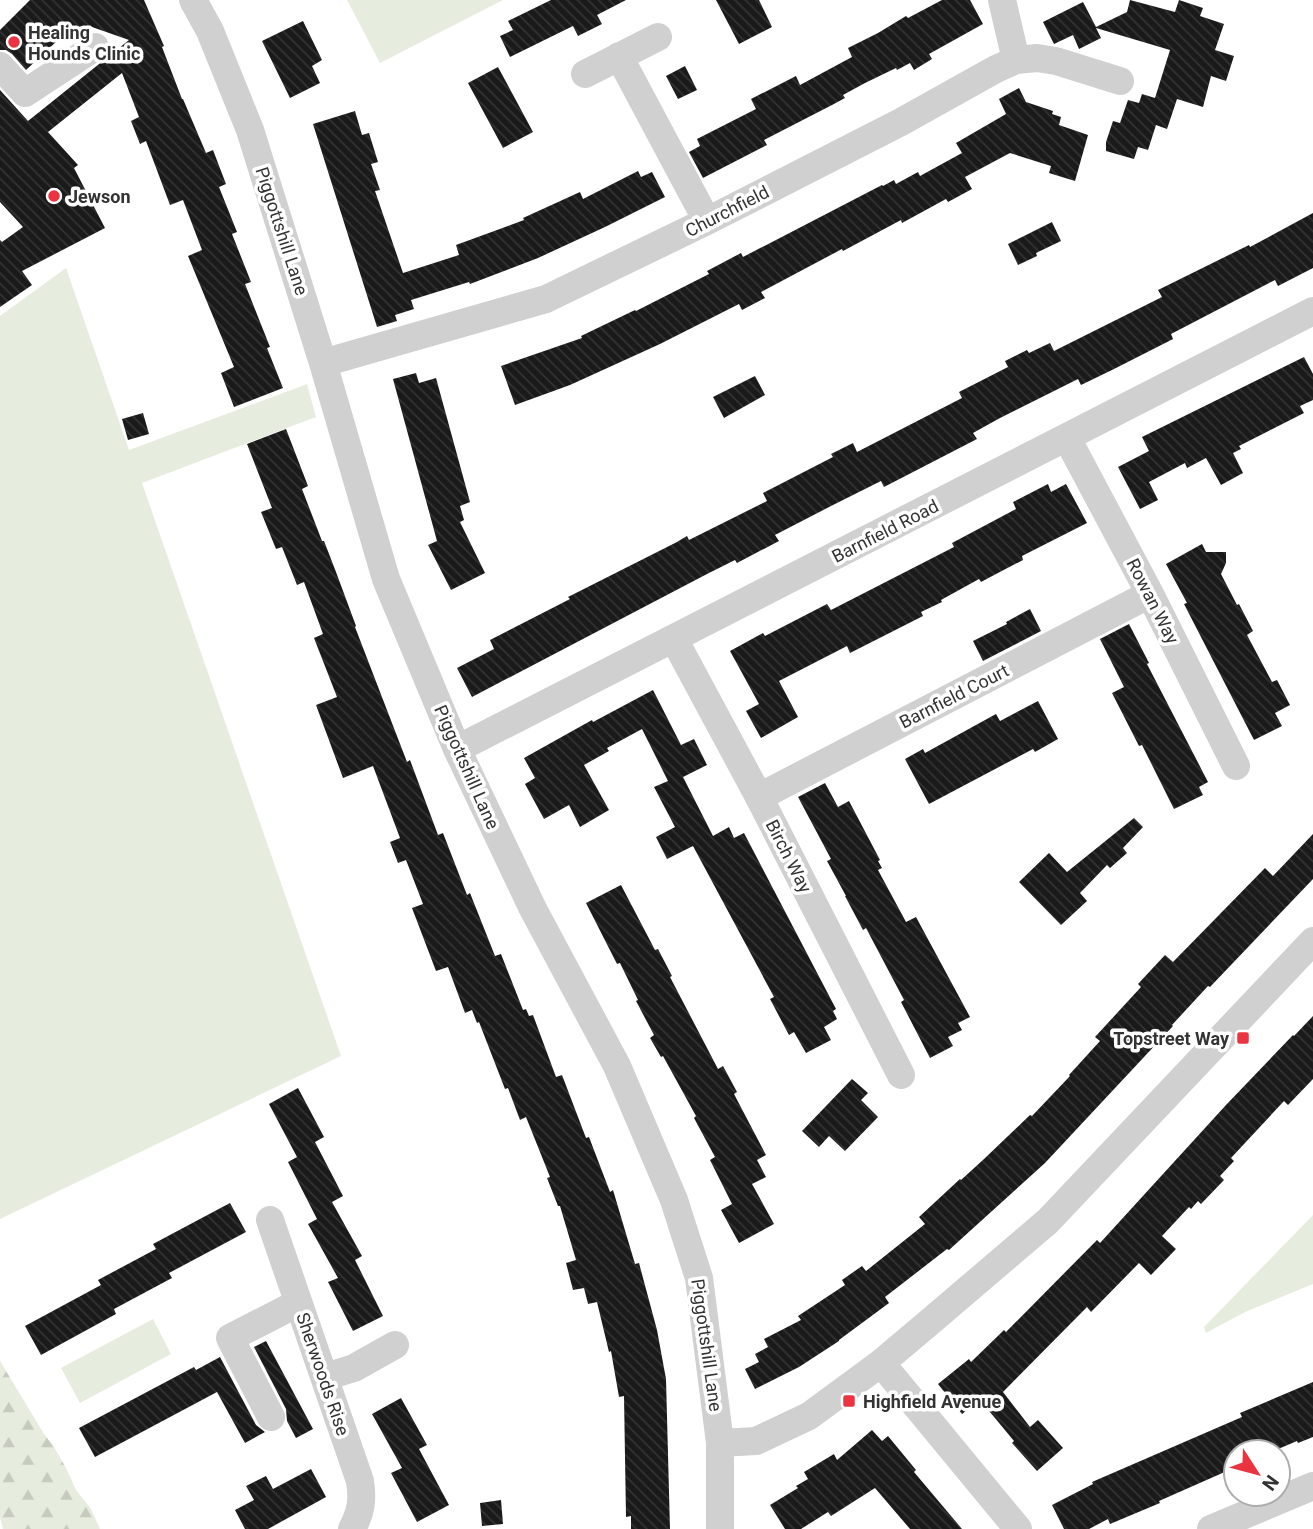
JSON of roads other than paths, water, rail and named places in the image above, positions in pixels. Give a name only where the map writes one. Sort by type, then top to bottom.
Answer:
[{"type":"street","name":"Piggottshill Lane","points":[[193,0],[211,32],[250,130],[323,363],[386,579],[457,749],[533,909],[617,1066],[674,1200],[699,1278],[720,1443],[720,1529]]},
{"type":"street","points":[[1002,0],[1016,60]]},
{"type":"street","points":[[585,74],[658,37]]},
{"type":"street","points":[[0,66],[25,93],[95,47]]},
{"type":"street","points":[[620,56],[707,221]]},
{"type":"street","name":"Churchfield","points":[[323,363],[546,299],[707,221],[1016,60],[1037,58],[1056,61],[1120,80]]},
{"type":"street","name":"Barnfield Road","points":[[457,749],[1313,311]]},
{"type":"street","name":"Rowan Way","points":[[1067,438],[1150,594],[1236,766]]},
{"type":"street","name":"Barnfield Court","points":[[759,797],[1150,594]]},
{"type":"street","name":"Birch Way","points":[[674,639],[759,797],[901,1075]]},
{"type":"street","points":[[720,1443],[756,1441],[809,1416],[881,1363],[1048,1221],[1313,941]]},
{"type":"street","name":"Sherwoods Rise","points":[[270,1220],[360,1481],[362,1499],[352,1529]]},
{"type":"street","points":[[271,1417],[230,1338],[298,1303]]},
{"type":"street","points":[[325,1377],[354,1368],[395,1345]]},
{"type":"street","points":[[881,1363],[1018,1529]]},
{"type":"street","points":[[1211,1529],[1313,1486]]},
{"type":"place","name":"Healing Hounds Clinic","points":[[14,42]]},
{"type":"place","name":"Jewson","points":[[54,196]]},
{"type":"place","name":"Topstreet Way","points":[[1243,1038]]},
{"type":"place","name":"Highfield Avenue","points":[[849,1401]]}]
